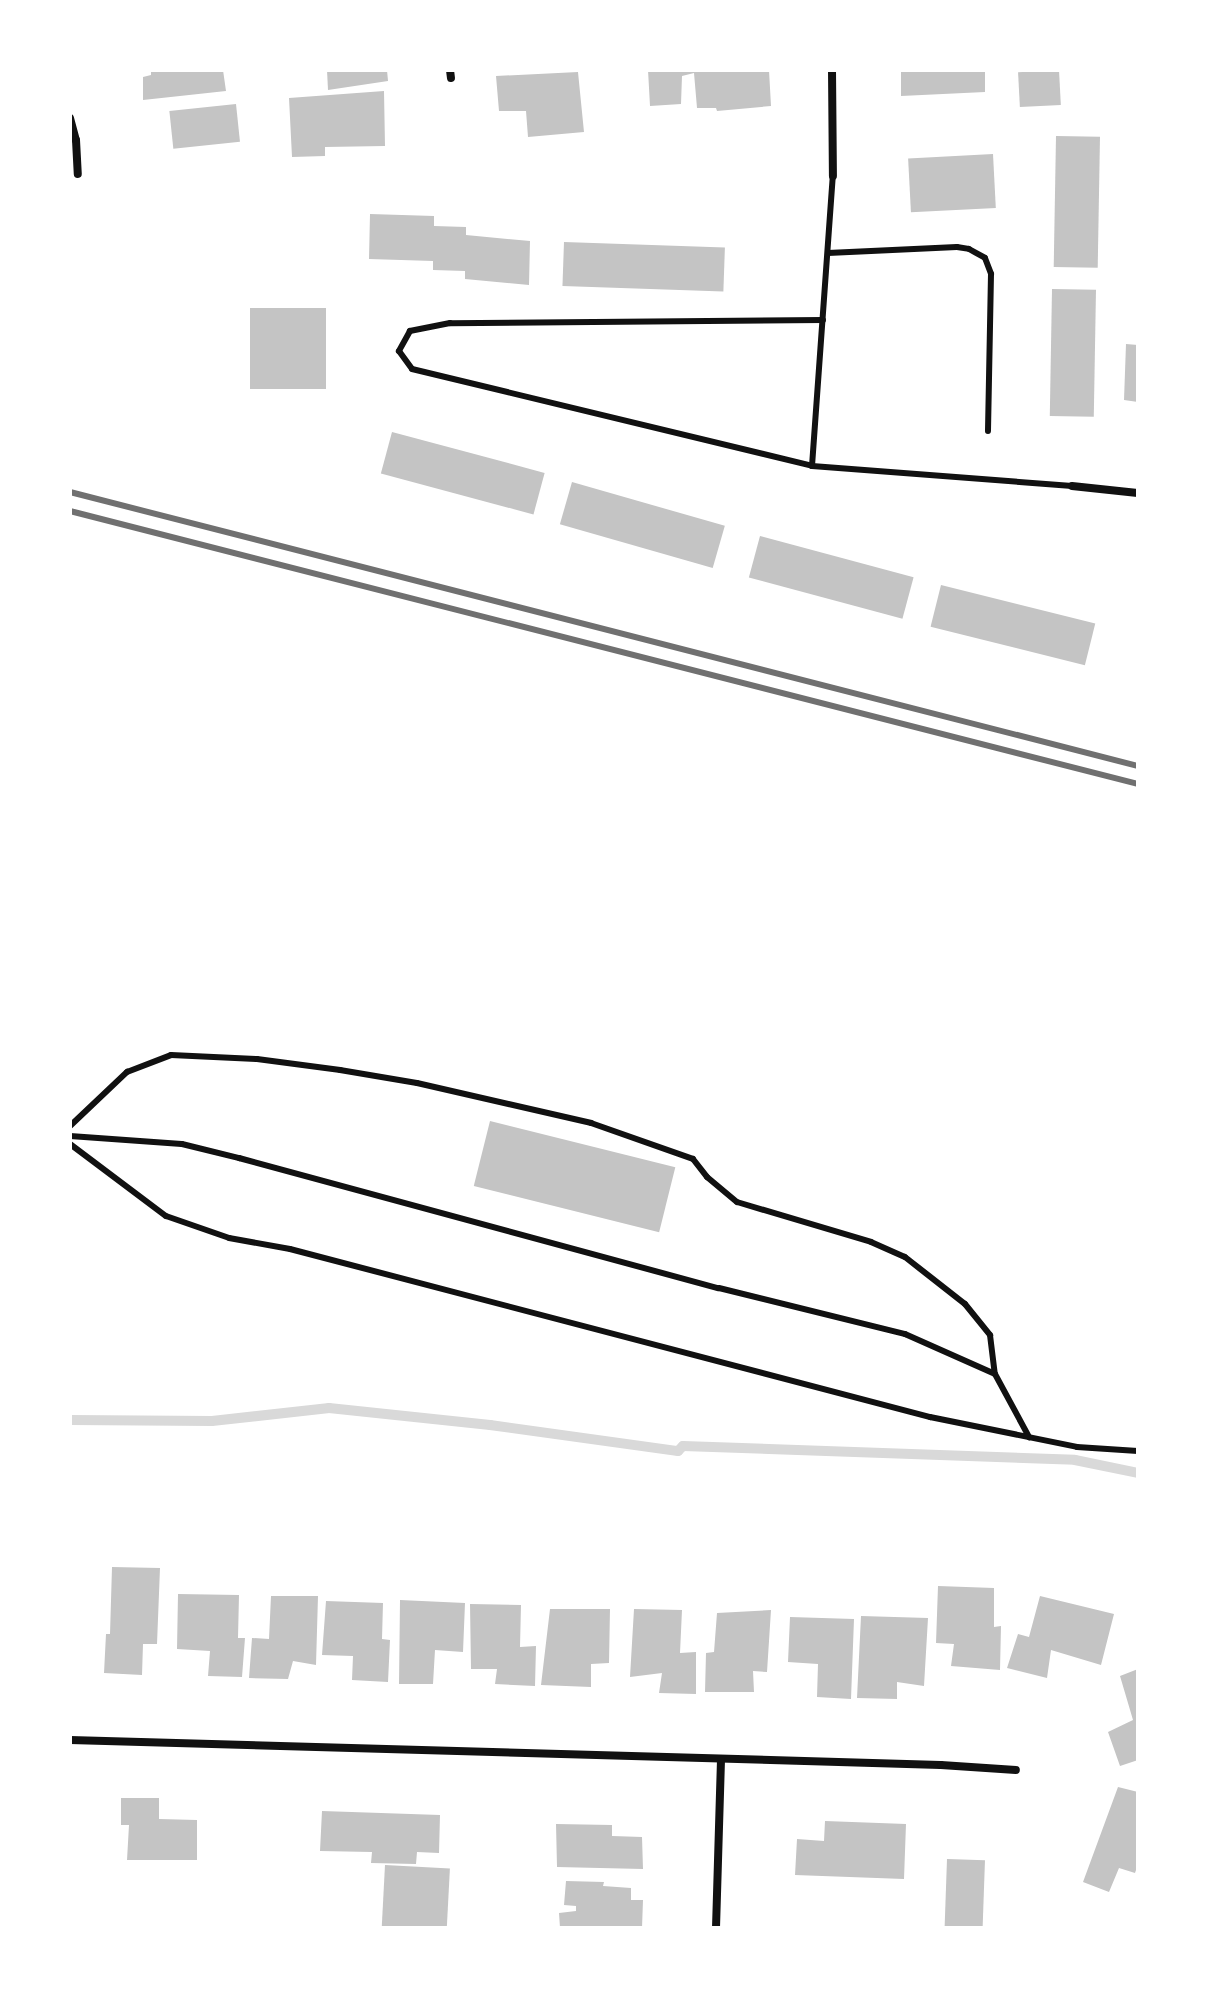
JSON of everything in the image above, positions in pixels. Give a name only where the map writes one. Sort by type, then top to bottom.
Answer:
[{"type":"street","points":[[832,70],[833,176]]},
{"type":"street","points":[[70,118],[76,140],[78,174]]},
{"type":"street","points":[[1072,486],[1138,493]]},
{"type":"street","points":[[70,1740],[1016,1770]]},
{"type":"street","points":[[716,1928],[721,1760]]},
{"type":"lane","points":[[812,466],[833,176]]},
{"type":"lane","points":[[828,253],[957,247],[969,249],[985,258],[991,274],[988,431]]},
{"type":"lane","points":[[823,320],[450,323],[410,331],[399,351],[412,369],[812,466],[1072,486]]},
{"type":"lane","points":[[70,1126],[127,1072],[171,1055],[257,1059],[340,1070],[417,1083],[591,1123],[693,1159],[707,1177],[737,1202],[871,1242],[905,1257],[956,1296],[990,1335],[995,1374],[1029,1437]]},
{"type":"lane","points":[[70,1136],[182,1144],[239,1158],[691,1281],[905,1334],[995,1374]]},
{"type":"lane","points":[[70,1144],[166,1216],[229,1238],[290,1249],[930,1417],[1077,1447],[1138,1451]]},
{"type":"building","points":[[151,70],[223,70],[226,91],[143,100],[143,77],[151,75]]},
{"type":"building","points":[[327,70],[387,70],[388,81],[328,90]]},
{"type":"building","points":[[648,70],[769,70],[771,106],[717,111],[716,108],[697,108],[694,73],[682,76],[681,104],[650,106]]},
{"type":"building","points":[[901,70],[985,70],[985,92],[901,96]]},
{"type":"building","points":[[1059,70],[1061,105],[1020,107],[1018,72]]},
{"type":"building","points":[[578,72],[584,132],[528,137],[526,111],[499,111],[496,76]]},
{"type":"building","points":[[384,91],[385,146],[325,147],[325,156],[292,157],[289,98]]},
{"type":"building","points":[[236,104],[240,142],[173,149],[169,111]]},
{"type":"building","points":[[1056,136],[1100,137],[1098,268],[1054,267]]},
{"type":"building","points":[[993,154],[996,208],[911,212],[908,158]]},
{"type":"building","points":[[370,214],[434,216],[434,226],[466,227],[466,235],[530,241],[529,285],[465,279],[465,271],[433,270],[433,261],[369,259]]},
{"type":"building","points":[[564,242],[725,248],[723,292],[562,286]]},
{"type":"building","points":[[1052,289],[1096,290],[1094,417],[1050,416]]},
{"type":"building","points":[[250,308],[326,308],[326,389],[250,389]]},
{"type":"building","points":[[1126,344],[1138,345],[1138,402],[1124,400]]},
{"type":"building","points":[[392,432],[545,473],[533,514],[381,474]]},
{"type":"building","points":[[572,482],[725,526],[713,568],[560,524]]},
{"type":"building","points":[[760,536],[914,577],[902,619],[749,578]]},
{"type":"building","points":[[941,585],[1095,623],[1085,665],[931,627]]},
{"type":"building","points":[[490,1121],[675,1167],[659,1232],[474,1186]]},
{"type":"building","points":[[112,1567],[160,1568],[157,1644],[143,1644],[142,1675],[104,1673],[106,1634],[110,1634]]},
{"type":"building","points":[[938,1586],[994,1588],[994,1627],[1001,1626],[1000,1670],[951,1666],[954,1644],[936,1643]]},
{"type":"building","points":[[178,1594],[239,1595],[238,1638],[245,1638],[242,1677],[208,1676],[210,1651],[177,1649]]},
{"type":"building","points":[[271,1596],[318,1596],[316,1665],[293,1661],[288,1679],[249,1678],[252,1638],[269,1639]]},
{"type":"building","points":[[1040,1596],[1114,1614],[1101,1665],[1051,1650],[1047,1678],[1007,1668],[1018,1634],[1029,1637]]},
{"type":"building","points":[[400,1600],[465,1603],[463,1652],[435,1650],[433,1684],[399,1684]]},
{"type":"building","points":[[326,1601],[383,1603],[382,1639],[390,1640],[388,1682],[352,1680],[353,1656],[322,1655]]},
{"type":"building","points":[[470,1604],[521,1605],[520,1647],[536,1646],[535,1686],[495,1684],[497,1669],[471,1669]]},
{"type":"building","points":[[550,1609],[610,1609],[609,1663],[591,1664],[591,1687],[541,1685]]},
{"type":"building","points":[[634,1609],[682,1610],[680,1653],[696,1652],[696,1694],[659,1693],[662,1673],[630,1677]]},
{"type":"building","points":[[771,1610],[767,1672],[753,1671],[754,1692],[705,1692],[706,1653],[714,1652],[717,1613]]},
{"type":"building","points":[[861,1616],[928,1618],[924,1686],[897,1682],[897,1699],[857,1698]]},
{"type":"building","points":[[790,1617],[854,1619],[851,1699],[817,1697],[818,1664],[788,1662]]},
{"type":"building","points":[[1138,1669],[1138,1760],[1120,1766],[1108,1732],[1133,1720],[1120,1676]]},
{"type":"building","points":[[1118,1787],[1138,1792],[1138,1864],[1135,1873],[1119,1868],[1109,1892],[1083,1882]]},
{"type":"building","points":[[121,1798],[159,1798],[159,1819],[197,1820],[197,1860],[127,1860],[129,1825],[121,1825]]},
{"type":"building","points":[[322,1811],[440,1815],[439,1853],[417,1852],[416,1864],[371,1863],[372,1852],[320,1851]]},
{"type":"building","points":[[825,1821],[906,1824],[904,1879],[795,1875],[797,1839],[824,1841]]},
{"type":"building","points":[[556,1824],[612,1825],[612,1836],[642,1837],[643,1869],[557,1867]]},
{"type":"building","points":[[947,1859],[985,1860],[983,1928],[945,1928]]},
{"type":"building","points":[[385,1865],[450,1868],[447,1928],[382,1928]]},
{"type":"building","points":[[566,1881],[604,1882],[603,1886],[631,1888],[631,1900],[643,1900],[642,1928],[560,1928],[559,1913],[576,1911],[576,1906],[564,1905]]},
{"type":"waterway","points":[[70,1420],[212,1421],[329,1408],[490,1425],[678,1451],[683,1446],[1075,1460],[1138,1473]]},
{"type":"railway","points":[[70,492],[1138,766]]},
{"type":"railway","points":[[70,511],[1138,784]]}]
